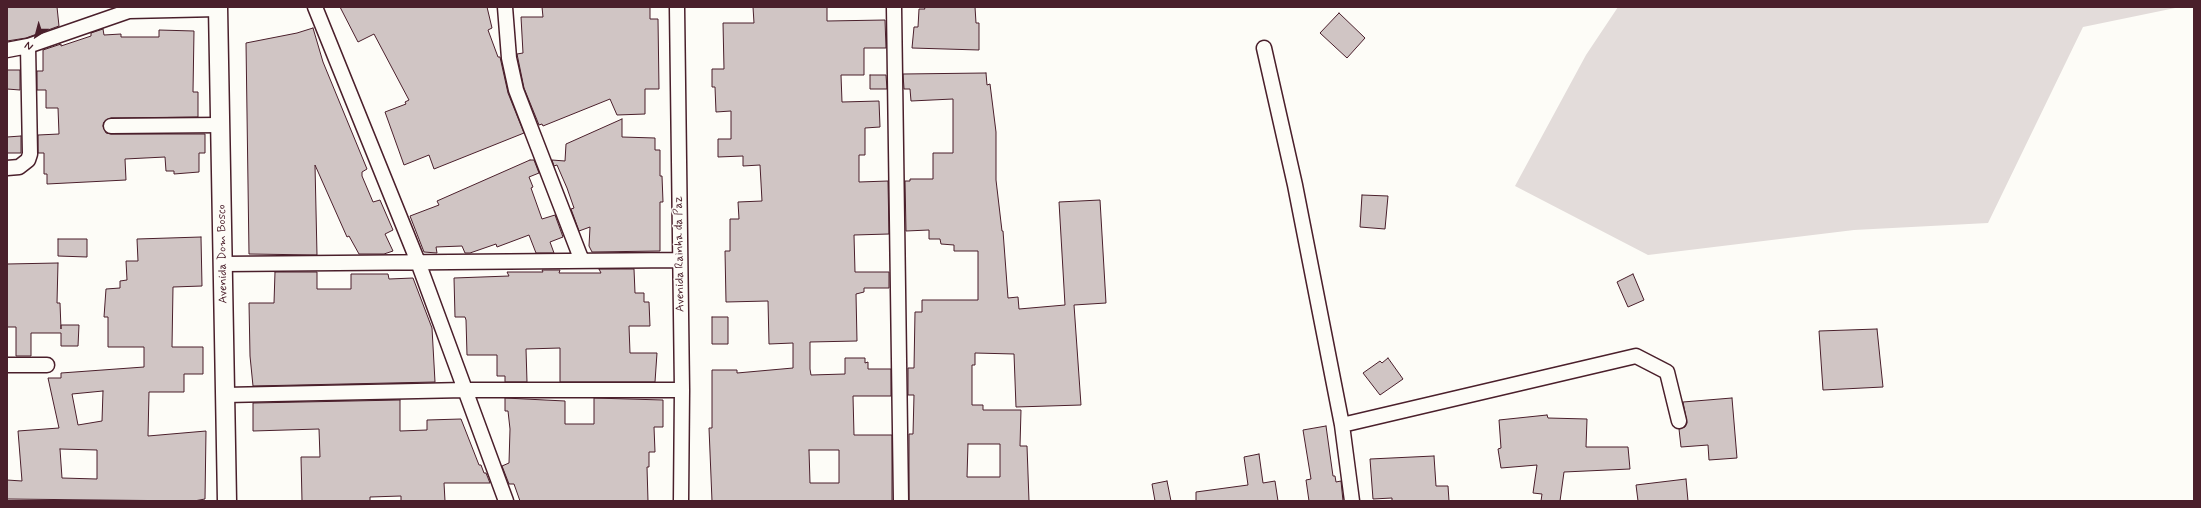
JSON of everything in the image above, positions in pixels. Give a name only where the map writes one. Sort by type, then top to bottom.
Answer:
[{"type":"street","points":[[316,7],[418,262],[506,501]]},
{"type":"street","name":"Avenida Rainha da Paz","points":[[677,7],[682,390],[681,501]]},
{"type":"street","points":[[894,7],[901,501]]},
{"type":"street","points":[[7,50],[28,46],[129,11],[218,8]]},
{"type":"street","name":"Avenida Dom Bosco","points":[[218,8],[227,501]]},
{"type":"street","points":[[504,10],[509,58],[516,90],[582,261]]},
{"type":"street","points":[[9,168],[24,164],[28,160],[31,148],[28,46]]},
{"type":"street","points":[[1264,48],[1295,185],[1342,425],[1352,501]]},
{"type":"street","points":[[111,126],[220,125]]},
{"type":"street","points":[[223,264],[680,260]]},
{"type":"street","points":[[1342,425],[1636,356],[1667,372],[1679,420]]},
{"type":"street","points":[[7,365],[47,365]]},
{"type":"street","points":[[225,395],[465,390],[682,390]]},
{"type":"shaded area","points":[[1618,7],[2180,7],[2083,27],[1988,223],[1854,230],[1648,255],[1515,186],[1586,55]]},
{"type":"building","points":[[7,7],[57,7],[59,26],[26,38],[7,41]]},
{"type":"building","points":[[340,7],[487,7],[492,28],[488,30],[498,57],[500,57],[508,93],[524,133],[434,169],[429,155],[404,165],[385,112],[406,104],[405,102],[409,100],[374,34],[358,42]]},
{"type":"building","points":[[542,7],[650,7],[650,19],[658,19],[659,89],[645,89],[645,114],[617,115],[610,99],[543,126],[542,124],[539,125],[524,88],[517,54],[523,53],[521,17],[543,17]]},
{"type":"building","points":[[753,7],[827,7],[827,21],[885,20],[886,48],[864,48],[864,75],[841,75],[842,102],[879,101],[880,127],[865,128],[865,155],[859,155],[859,182],[888,181],[889,234],[854,235],[855,272],[889,272],[889,288],[864,288],[864,292],[856,294],[857,341],[810,342],[810,369],[811,375],[845,374],[845,358],[865,358],[865,363],[868,362],[868,369],[891,369],[891,396],[853,396],[854,435],[892,435],[892,501],[712,501],[709,428],[712,428],[712,370],[737,370],[737,373],[793,368],[793,343],[769,344],[768,301],[726,302],[725,251],[730,251],[730,219],[739,219],[738,202],[762,201],[760,165],[743,166],[743,156],[718,157],[718,139],[731,139],[731,111],[716,112],[715,87],[712,87],[712,69],[724,69],[723,23],[754,23]],"holes":[[[809,450],[839,450],[839,483],[810,483]]]},
{"type":"building","points":[[924,7],[975,7],[976,23],[979,23],[979,50],[912,48],[914,27],[918,27],[919,9],[925,9]]},
{"type":"building","points":[[1339,13],[1365,38],[1347,58],[1320,33]]},
{"type":"building","points":[[313,28],[323,62],[367,169],[362,172],[362,176],[373,202],[380,200],[393,230],[385,234],[393,251],[384,254],[359,254],[349,236],[347,237],[315,165],[317,255],[249,254],[246,43],[297,33]]},
{"type":"building","points":[[103,29],[104,35],[121,34],[121,37],[159,37],[159,30],[194,31],[193,92],[198,92],[198,117],[111,118],[104,122],[103,126],[106,133],[111,134],[205,134],[205,153],[199,153],[199,172],[174,174],[174,171],[166,171],[165,157],[125,159],[126,180],[47,184],[47,174],[44,174],[44,153],[38,153],[38,135],[59,134],[58,108],[46,108],[46,90],[37,90],[37,71],[43,71],[43,50],[91,36],[91,33]]},
{"type":"building","points":[[7,70],[20,70],[20,90],[7,89]]},
{"type":"building","points":[[986,73],[987,85],[990,84],[996,132],[996,180],[1003,231],[1008,298],[1018,297],[1019,309],[1065,305],[1059,202],[1100,200],[1106,303],[1074,305],[1081,405],[1016,407],[1014,354],[975,353],[975,365],[972,365],[972,405],[983,405],[983,410],[1021,410],[1020,446],[1027,446],[1029,501],[909,501],[909,434],[913,434],[914,395],[908,395],[908,368],[914,368],[915,312],[922,312],[922,300],[978,300],[978,251],[954,251],[954,245],[941,244],[940,239],[929,239],[929,230],[906,231],[905,181],[910,181],[910,179],[933,179],[933,153],[953,153],[953,99],[911,101],[910,89],[904,89],[903,74]],"holes":[[[968,444],[1000,444],[1000,477],[967,477]]]},
{"type":"building","points":[[870,75],[886,75],[887,89],[870,89]]},
{"type":"building","points":[[622,119],[622,137],[655,138],[655,150],[660,150],[660,176],[662,176],[663,202],[660,202],[660,251],[592,252],[589,246],[590,227],[579,231],[571,209],[574,208],[567,188],[557,165],[554,166],[552,160],[565,161],[566,144]]},
{"type":"building","points":[[21,136],[21,153],[7,153],[7,137]]},
{"type":"building","points":[[530,160],[534,160],[539,173],[529,177],[533,187],[531,188],[542,219],[555,215],[563,237],[550,242],[554,253],[536,253],[529,235],[497,247],[496,244],[470,253],[465,253],[462,246],[436,247],[437,253],[424,252],[410,216],[439,205],[437,201]]},
{"type":"building","points":[[1362,195],[1388,196],[1385,229],[1360,227]]},
{"type":"building","points":[[201,237],[202,286],[173,287],[172,347],[203,347],[203,374],[184,374],[184,392],[149,392],[148,436],[206,431],[205,499],[194,501],[7,499],[7,480],[22,481],[18,431],[59,428],[48,378],[61,378],[61,373],[144,367],[144,347],[108,347],[108,317],[104,317],[106,289],[120,288],[120,281],[127,280],[126,261],[138,261],[137,239]],"holes":[[[103,391],[102,421],[78,425],[72,394]],[[60,449],[97,450],[97,479],[62,478]]]},
{"type":"building","points":[[58,239],[87,239],[87,257],[58,256]]},
{"type":"building","points":[[58,263],[57,303],[60,303],[61,329],[61,325],[79,325],[78,346],[61,346],[61,333],[31,333],[31,356],[16,356],[16,327],[7,327],[7,264]]},
{"type":"building","points":[[599,269],[634,269],[635,293],[644,293],[644,302],[649,302],[650,326],[629,326],[630,353],[657,353],[655,382],[560,382],[560,348],[526,349],[527,382],[505,382],[505,376],[497,376],[497,355],[467,355],[466,320],[465,317],[455,317],[454,278],[509,276],[507,272],[543,272],[542,270],[560,270],[559,273],[601,273]]},
{"type":"building","points":[[275,272],[317,272],[317,289],[351,289],[351,274],[388,274],[389,279],[413,278],[432,328],[435,382],[253,386],[250,356],[249,303],[274,303]]},
{"type":"building","points":[[1633,274],[1644,300],[1628,307],[1617,282]]},
{"type":"building","points":[[712,317],[728,317],[728,344],[712,344]]},
{"type":"building","points":[[1877,329],[1883,387],[1823,390],[1819,331]]},
{"type":"building","points":[[1388,358],[1403,379],[1380,395],[1363,373],[1380,361],[1382,363]]},
{"type":"building","points":[[505,398],[565,401],[565,424],[594,424],[594,398],[663,400],[663,427],[654,427],[655,452],[649,452],[649,467],[647,467],[648,501],[520,501],[514,484],[509,484],[502,466],[509,463],[510,429],[508,411],[505,411]]},
{"type":"building","points":[[1732,398],[1737,458],[1709,460],[1708,445],[1681,447],[1679,429],[1685,427],[1687,423],[1683,402]]},
{"type":"building","points":[[400,400],[400,431],[427,430],[427,420],[461,419],[479,465],[481,465],[484,473],[486,473],[490,483],[444,483],[445,501],[401,501],[401,496],[370,497],[370,501],[302,501],[301,457],[320,457],[319,429],[253,431],[253,403]]},
{"type":"building","points":[[1547,415],[1548,418],[1587,419],[1586,447],[1628,447],[1630,469],[1564,472],[1560,501],[1541,501],[1542,494],[1533,493],[1537,465],[1501,468],[1498,449],[1501,448],[1499,420]]},
{"type":"building","points":[[1326,426],[1333,476],[1335,476],[1336,482],[1341,481],[1343,501],[1309,501],[1306,480],[1311,479],[1303,430]]},
{"type":"building","points":[[1259,454],[1263,483],[1275,481],[1278,501],[1196,501],[1196,492],[1248,485],[1244,457]]},
{"type":"building","points":[[1434,456],[1436,486],[1448,486],[1449,501],[1392,501],[1392,498],[1373,499],[1370,459]]},
{"type":"building","points":[[1686,479],[1688,501],[1638,501],[1636,485]]},
{"type":"building","points":[[1167,481],[1171,501],[1155,501],[1152,484]]}]
